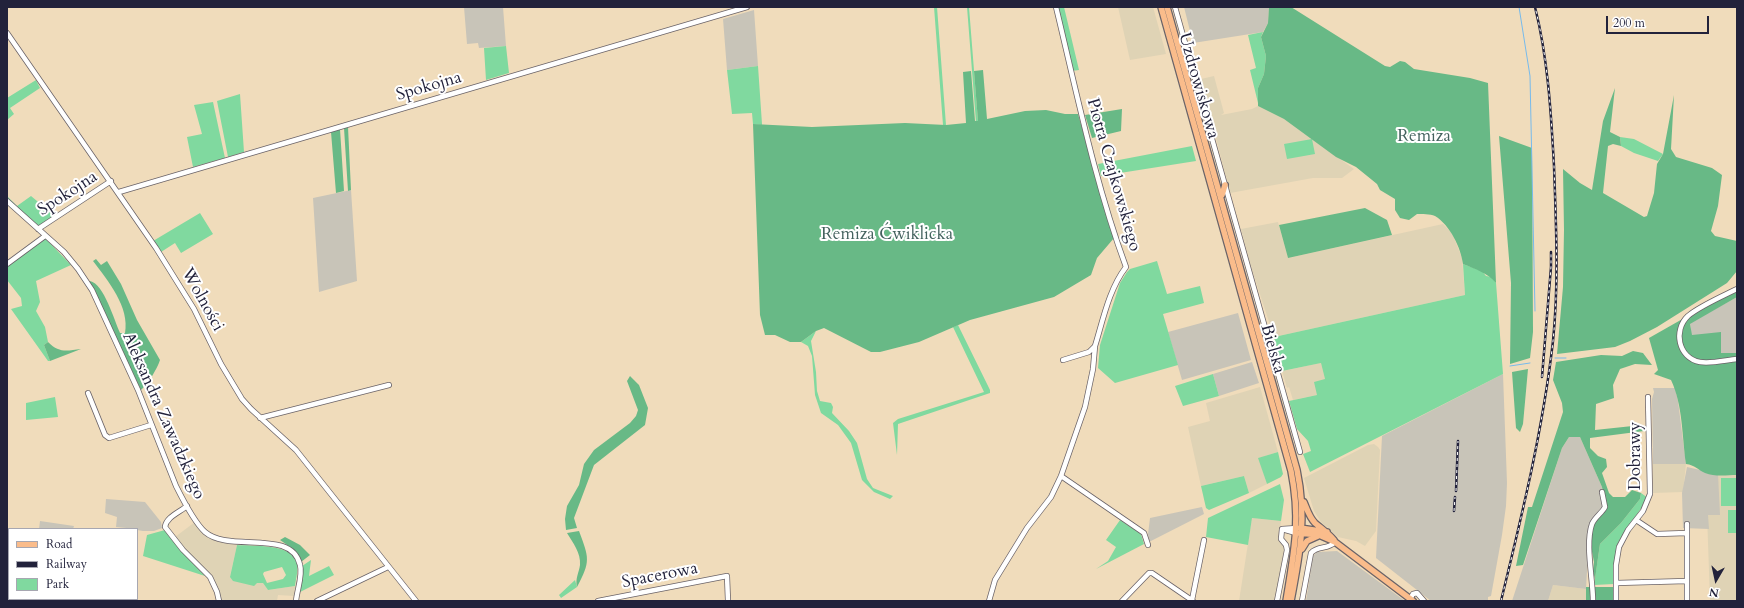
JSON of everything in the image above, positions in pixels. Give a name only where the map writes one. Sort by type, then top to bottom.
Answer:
[{"type":"main road","name":"Uzdrowiskowa","points":[[1161,7],[1211,172]]},
{"type":"main road","name":"Uzdrowiskowa","points":[[1167,7],[1211,172]]},
{"type":"main road","name":"Bielska","points":[[1211,172],[1222,198],[1293,454],[1302,498],[1299,531]]},
{"type":"main road","name":"Bielska","points":[[1211,172],[1226,237],[1291,471],[1296,499],[1299,531]]},
{"type":"main road","points":[[1222,198],[1225,185]]},
{"type":"main road","points":[[1302,498],[1310,517],[1327,532],[1335,542]]},
{"type":"main road","points":[[1299,531],[1327,532]]},
{"type":"main road","points":[[1299,531],[1319,535],[1335,542],[1411,600]]},
{"type":"main road","points":[[1291,601],[1300,553],[1299,531]]},
{"type":"main road","points":[[1286,601],[1299,531]]},
{"type":"main road","points":[[1300,553],[1307,541],[1319,535]]},
{"type":"street","name":"Spokojna","points":[[119,192],[747,7]]},
{"type":"street","name":"Piotra Czajkowskiego","points":[[989,601],[995,580],[1027,528],[1051,497],[1062,476],[1084,407],[1093,368],[1095,346],[1111,297],[1121,273],[1126,267],[1116,239],[1091,151],[1056,7]]},
{"type":"street","points":[[1175,7],[1300,452]]},
{"type":"street","name":"Wolności","points":[[7,33],[119,192],[182,288],[242,399],[260,418],[296,450],[416,601]]},
{"type":"street","name":"Spokojna","points":[[38,229],[111,181]]},
{"type":"street","name":"Aleksandra Zawadzkiego","points":[[7,201],[78,268],[92,290],[138,390],[176,486],[187,506],[205,532],[224,540],[286,546],[292,551],[300,565],[296,601]]},
{"type":"street","points":[[7,264],[45,236]]},
{"type":"street","points":[[1220,239],[1226,237]]},
{"type":"street","points":[[1737,289],[1688,316],[1681,326],[1679,341],[1685,353],[1698,362],[1737,359]]},
{"type":"street","points":[[1063,360],[1089,352],[1095,346]]},
{"type":"street","points":[[260,418],[389,385]]},
{"type":"street","points":[[88,393],[105,435],[109,438],[151,424]]},
{"type":"street","name":"Dobrawy","points":[[1616,601],[1616,565],[1619,547],[1624,536],[1646,505],[1651,490],[1648,397]]},
{"type":"street","points":[[1062,476],[1144,533],[1148,545]]},
{"type":"street","points":[[1593,601],[1590,539],[1592,525],[1596,517],[1605,507],[1602,492]]},
{"type":"street","points":[[187,506],[170,518],[165,527],[183,550],[210,577],[217,592],[219,601]]},
{"type":"street","points":[[1636,520],[1657,534],[1687,533]]},
{"type":"street","points":[[1687,524],[1688,601]]},
{"type":"street","points":[[1278,601],[1287,550],[1286,545],[1281,539],[1282,529],[1289,532],[1299,531]]},
{"type":"street","points":[[1122,601],[1149,573],[1152,573],[1192,600],[1204,540]]},
{"type":"street","points":[[1302,601],[1311,553],[1316,548],[1331,546],[1335,542]]},
{"type":"street","points":[[317,601],[388,567]]},
{"type":"street","name":"Spacerowa","points":[[598,601],[727,576],[728,601]]},
{"type":"street","points":[[1616,583],[1687,581]]},
{"type":"street","points":[[1411,600],[1413,594],[1417,593],[1424,601]]},
{"type":"shaded area","points":[[464,7],[503,7],[506,46],[479,48],[478,43],[467,44]]},
{"type":"shaded area","points":[[1118,7],[1153,7],[1166,54],[1130,60]]},
{"type":"shaded area","points":[[1184,7],[1269,7],[1268,23],[1263,32],[1193,43]]},
{"type":"shaded area","points":[[754,10],[758,66],[727,70],[723,19]]},
{"type":"shaded area","points":[[1214,76],[1224,113],[1221,115],[1252,109],[1258,106],[1284,119],[1354,169],[1342,178],[1313,178],[1230,193],[1201,79]]},
{"type":"shaded area","points":[[351,190],[357,281],[319,292],[313,198]]},
{"type":"shaded area","points":[[1278,222],[1288,258],[1443,224],[1452,233],[1462,258],[1465,295],[1274,337],[1251,267],[1241,229]]},
{"type":"shaded area","points":[[1737,297],[1737,353],[1721,353],[1691,335],[1690,323]]},
{"type":"shaded area","points":[[1238,313],[1251,360],[1182,380],[1168,332]]},
{"type":"shaded area","points":[[1252,362],[1259,383],[1219,396],[1213,374]]},
{"type":"shaded area","points":[[1321,363],[1325,379],[1317,395],[1293,400],[1289,387],[1287,388],[1282,371]]},
{"type":"shaded area","points":[[1503,374],[1507,483],[1506,506],[1491,596],[1488,597],[1488,601],[1431,601],[1376,558],[1382,436]]},
{"type":"shaded area","points":[[1260,387],[1278,452],[1259,458],[1267,484],[1249,493],[1244,476],[1201,486],[1188,427],[1210,421],[1206,403]]},
{"type":"shaded area","points":[[1653,388],[1675,388],[1686,464],[1653,464]]},
{"type":"shaded area","points":[[1569,437],[1580,437],[1602,487],[1605,502],[1589,536],[1586,589],[1553,585],[1548,601],[1512,601],[1562,448]]},
{"type":"shaded area","points":[[1374,444],[1380,450],[1376,531],[1365,546],[1356,541],[1338,537],[1321,522],[1314,511],[1304,478],[1368,445]]},
{"type":"shaded area","points":[[1653,464],[1686,464],[1683,492],[1653,493]]},
{"type":"shaded area","points":[[1687,467],[1718,474],[1720,515],[1708,515],[1709,529],[1683,528],[1682,493]]},
{"type":"shaded area","points":[[1718,475],[1737,475],[1737,600],[1710,600],[1707,514]]},
{"type":"shaded area","points":[[106,499],[145,502],[161,522],[162,528],[154,531],[143,531],[138,530],[138,528],[116,527],[117,517],[105,513]]},
{"type":"shaded area","points":[[1202,507],[1204,514],[1149,542],[1148,534],[1150,518]]},
{"type":"shaded area","points":[[1252,518],[1281,521],[1279,537],[1284,546],[1284,550],[1275,601],[1239,601]]},
{"type":"shaded area","points":[[40,521],[74,526],[73,528],[39,528]]},
{"type":"shaded area","points":[[195,522],[203,533],[211,538],[224,543],[237,545],[230,576],[263,583],[268,590],[295,586],[294,596],[278,595],[277,601],[221,601],[212,575],[185,550],[175,537]]},
{"type":"shaded area","points":[[1337,551],[1405,601],[1306,601],[1313,556],[1317,552]]},
{"type":"shaded area","points":[[1553,585],[1586,589],[1586,601],[1548,601]]},
{"type":"green space","points":[[934,7],[937,7],[946,125],[943,125]]},
{"type":"green space","points":[[967,7],[969,7],[978,121],[976,122]]},
{"type":"green space","points":[[1057,7],[1064,7],[1079,70],[1072,71]]},
{"type":"green space","name":"Remiza","points":[[1269,7],[1291,7],[1385,66],[1390,67],[1400,61],[1405,62],[1414,69],[1470,78],[1488,83],[1496,283],[1485,274],[1463,264],[1460,251],[1454,237],[1445,225],[1435,216],[1417,214],[1409,220],[1400,218],[1395,210],[1395,199],[1380,190],[1377,184],[1356,167],[1336,157],[1284,119],[1258,106],[1258,88],[1264,74],[1266,56],[1261,37],[1268,23]]},
{"type":"green space","points":[[1263,32],[1261,37],[1266,56],[1264,74],[1258,88],[1258,103],[1250,70],[1256,68],[1248,35]]},
{"type":"green space","points":[[506,46],[509,73],[486,80],[484,48]]},
{"type":"green space","points":[[758,66],[762,125],[753,124],[752,113],[732,114],[727,70]]},
{"type":"green space","name":"Remiza Ćwiklicka","points":[[983,70],[987,119],[1025,111],[1046,110],[1065,114],[1078,114],[1114,238],[1097,258],[1091,275],[1054,297],[970,320],[919,342],[880,352],[871,352],[824,328],[816,331],[801,342],[790,342],[775,335],[765,335],[760,315],[753,124],[812,127],[905,123],[946,125],[966,123],[963,72],[971,71],[975,121],[978,121],[974,71]]},
{"type":"green space","points":[[36,80],[40,88],[10,108],[14,114],[7,120],[7,98]]},
{"type":"green space","points":[[1615,88],[1610,132],[1620,137],[1621,146],[1613,144],[1608,146],[1603,193],[1644,217],[1647,216],[1654,193],[1657,164],[1663,154],[1674,95],[1671,149],[1676,157],[1712,168],[1722,175],[1718,206],[1711,231],[1715,236],[1737,241],[1737,271],[1727,283],[1657,327],[1630,341],[1615,347],[1557,354],[1563,287],[1563,169],[1580,183],[1592,190],[1603,121]]},
{"type":"green space","points":[[240,94],[244,152],[228,157],[217,101]]},
{"type":"green space","points":[[213,102],[225,158],[193,167],[187,137],[202,134],[194,105]]},
{"type":"green space","points":[[1122,109],[1121,131],[1092,138],[1085,115]]},
{"type":"green space","points":[[348,127],[351,190],[348,191],[344,128]]},
{"type":"green space","points":[[340,129],[344,191],[336,193],[331,132]]},
{"type":"green space","points":[[1499,136],[1532,148],[1533,332],[1530,358],[1510,364],[1511,283]]},
{"type":"green space","points":[[1620,137],[1634,139],[1663,154],[1658,161],[1634,153],[1621,146]]},
{"type":"green space","points":[[1312,139],[1315,154],[1287,159],[1284,144]]},
{"type":"green space","points":[[1192,146],[1196,161],[1101,176],[1098,164]]},
{"type":"green space","points":[[31,196],[55,216],[39,226],[7,199],[8,197],[17,206]]},
{"type":"green space","points":[[1365,208],[1387,220],[1392,235],[1288,258],[1279,225]]},
{"type":"green space","points":[[200,213],[213,234],[181,253],[175,243],[161,252],[153,241]]},
{"type":"green space","points":[[45,238],[71,265],[36,281],[40,302],[36,311],[45,327],[48,342],[44,345],[50,361],[48,361],[11,309],[22,306],[21,298],[7,280],[7,267]]},
{"type":"green space","points":[[96,259],[101,265],[107,261],[121,284],[137,320],[160,360],[152,376],[141,390],[90,283],[90,281],[100,289],[108,303],[120,333],[125,333],[126,323],[121,304],[111,286],[93,261]]},
{"type":"green space","points":[[1157,261],[1167,294],[1200,286],[1204,303],[1163,314],[1178,365],[1115,383],[1098,368],[1100,345],[1120,283],[1130,269]]},
{"type":"green space","points":[[1463,264],[1482,271],[1486,276],[1492,277],[1496,283],[1503,374],[1310,472],[1303,454],[1311,451],[1308,441],[1297,429],[1289,401],[1317,395],[1314,382],[1325,379],[1321,363],[1282,371],[1274,337],[1465,295]]},
{"type":"green space","points":[[1737,288],[1737,297],[1690,324],[1692,335],[1721,332],[1721,353],[1737,353],[1737,475],[1721,476],[1705,473],[1694,466],[1686,464],[1682,421],[1678,400],[1671,380],[1654,374],[1658,370],[1649,338]]},
{"type":"green space","points":[[958,325],[990,390],[990,393],[898,424],[897,455],[893,423],[898,419],[984,392],[953,327]]},
{"type":"green space","points":[[816,331],[811,341],[816,372],[817,391],[820,401],[831,403],[833,407],[832,413],[849,431],[857,443],[867,479],[873,488],[893,496],[890,499],[874,492],[862,480],[851,443],[838,425],[821,413],[815,395],[812,356],[808,346],[801,342]]},
{"type":"green space","points":[[48,342],[59,350],[81,349],[50,361],[44,345]]},
{"type":"green space","points":[[1633,351],[1643,353],[1652,365],[1635,364],[1620,369],[1613,385],[1614,398],[1596,404],[1595,430],[1642,425],[1644,431],[1590,438],[1590,448],[1598,456],[1606,459],[1607,467],[1602,473],[1609,493],[1613,497],[1625,497],[1632,490],[1641,493],[1640,499],[1621,523],[1600,544],[1595,579],[1593,571],[1594,562],[1589,536],[1605,502],[1602,487],[1580,437],[1569,437],[1562,448],[1523,565],[1516,566],[1528,507],[1532,507],[1563,412],[1562,403],[1553,380],[1556,362],[1601,355],[1622,356]]},
{"type":"green space","points":[[1528,369],[1523,424],[1520,432],[1516,428],[1512,372]]},
{"type":"green space","points":[[1213,374],[1219,396],[1183,406],[1175,386]]},
{"type":"green space","points":[[630,376],[639,385],[648,408],[645,425],[594,465],[574,518],[577,528],[566,530],[565,519],[567,506],[579,485],[584,464],[594,450],[630,423],[636,416],[638,410],[627,381]]},
{"type":"green space","points":[[55,397],[58,417],[26,420],[26,403]]},
{"type":"green space","points":[[1278,452],[1283,474],[1281,477],[1267,484],[1258,458]]},
{"type":"green space","points":[[1244,476],[1249,493],[1209,510],[1206,508],[1201,486]]},
{"type":"green space","points":[[1721,478],[1737,478],[1737,506],[1721,506]]},
{"type":"green space","points":[[1280,484],[1284,500],[1281,521],[1252,518],[1248,545],[1206,537],[1208,518]]},
{"type":"green space","points":[[1641,493],[1648,498],[1619,541],[1615,561],[1614,584],[1594,585],[1600,544],[1621,523],[1640,499]]},
{"type":"green space","points":[[1728,510],[1737,510],[1737,533],[1728,533]]},
{"type":"green space","points":[[1120,520],[1141,534],[1144,544],[1096,569],[1108,561],[1116,547],[1106,540]]},
{"type":"green space","points":[[165,530],[181,551],[205,576],[143,556],[147,535]]},
{"type":"green space","points":[[579,531],[585,547],[587,559],[585,571],[577,587],[580,561],[576,548],[567,533]]},
{"type":"green space","points":[[285,537],[300,545],[310,555],[301,562],[295,552],[280,540]]},
{"type":"green space","points":[[237,545],[260,546],[284,550],[291,553],[297,564],[295,586],[268,590],[263,583],[257,583],[254,586],[233,581],[230,577]],"holes":[[[282,567],[286,575],[283,579],[267,583],[263,574],[264,572]]]},
{"type":"green space","points":[[311,560],[309,576],[329,566],[334,575],[300,592],[302,566]]},
{"type":"green space","points":[[575,580],[577,587],[561,598],[559,595]]},
{"type":"green space","points":[[1586,587],[1614,587],[1615,601],[1586,601]]},
{"type":"waterway","points":[[1519,7],[1530,76],[1535,311]]},
{"type":"waterway","points":[[1555,358],[1566,358]]},
{"type":"waterway","points":[[1510,366],[1530,363]]},
{"type":"railway","points":[[1501,601],[1538,439],[1549,374],[1555,319],[1556,231],[1552,126],[1546,66],[1535,7]]},
{"type":"railway","points":[[1542,377],[1551,252]]},
{"type":"railway","points":[[1456,491],[1458,441]]},
{"type":"railway","points":[[1454,511],[1455,497]]}]
